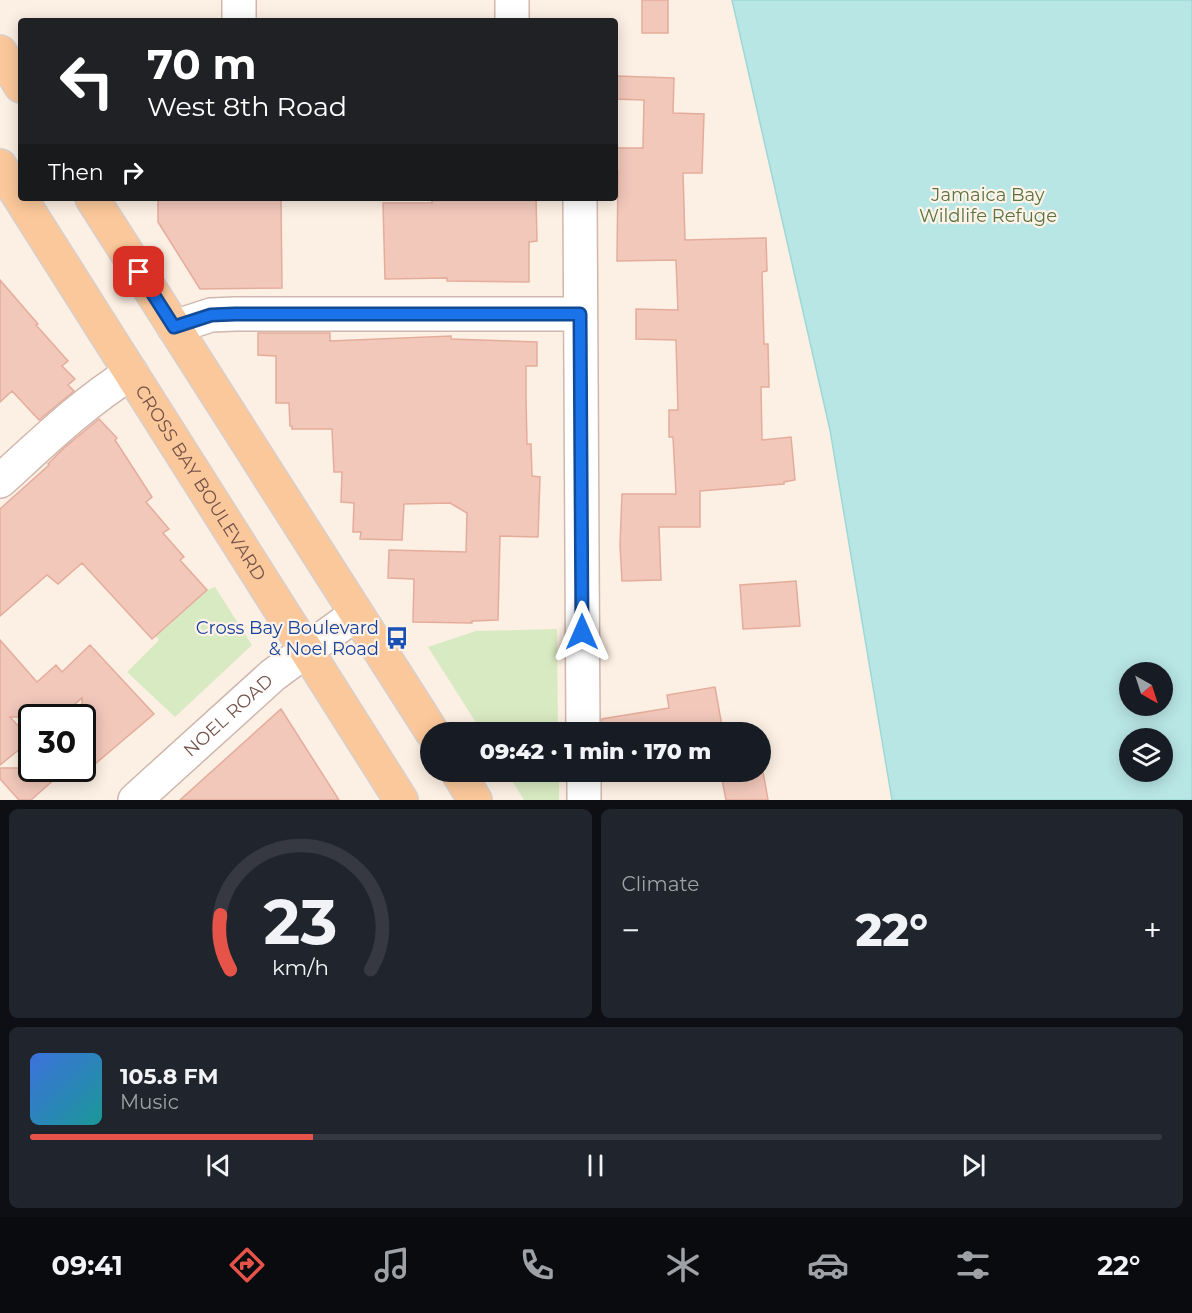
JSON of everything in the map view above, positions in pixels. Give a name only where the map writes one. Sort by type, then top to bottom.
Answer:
[{"type":"main road","name":"CROSS BAY BOULEVARD","points":[[0,166],[18,194]]},
{"type":"main road","name":"CROSS BAY BOULEVARD","points":[[22,201],[401,800]]},
{"type":"main road","points":[[94,201],[426,722]]},
{"type":"main road","points":[[464,782],[475,800]]},
{"type":"street","points":[[239,0],[239,18]]},
{"type":"street","points":[[512,0],[512,18]]},
{"type":"street","points":[[580,201],[583,722]]},
{"type":"street","points":[[174,327],[211,315],[235,314],[580,314]]},
{"type":"street","points":[[0,481],[81,408],[131,372]]},
{"type":"street","name":"NOEL ROAD","points":[[135,800],[273,675],[356,614]]},
{"type":"street","points":[[584,782],[584,800]]},
{"type":"green space","points":[[215,587],[252,645],[175,717],[127,672],[159,640],[156,636],[207,590]]},
{"type":"green space","points":[[557,629],[558,722],[476,722],[428,647],[476,631]]},
{"type":"green space","points":[[513,782],[559,782],[559,800],[524,800]]},
{"type":"water","name":"Jamaica Bay Wildlife Refuge","points":[[732,0],[1192,0],[1192,800],[892,800],[830,430]]},
{"type":"building","points":[[642,0],[668,0],[668,33],[642,33]]},
{"type":"building","points":[[618,76],[674,78],[673,113],[704,114],[702,173],[683,173],[685,240],[766,238],[767,271],[762,272],[764,344],[768,344],[769,387],[761,387],[762,440],[791,437],[795,480],[784,482],[784,484],[700,491],[700,527],[659,527],[661,580],[622,581],[620,545],[622,494],[676,494],[673,437],[669,437],[669,410],[678,410],[676,340],[636,339],[636,309],[678,310],[676,260],[617,261],[618,148],[643,148],[644,100],[618,99]]},
{"type":"building","points":[[158,201],[281,201],[282,288],[200,289],[158,222]]},
{"type":"building","points":[[432,201],[536,201],[537,241],[529,242],[529,282],[447,281],[447,278],[385,279],[383,203],[432,203]]},
{"type":"building","points":[[0,280],[68,361],[62,366],[75,379],[68,385],[74,391],[39,420],[12,391],[0,402]]},
{"type":"building","points":[[258,333],[330,333],[330,341],[451,336],[451,339],[537,342],[537,366],[526,366],[526,398],[527,444],[531,444],[532,476],[540,477],[538,537],[500,536],[498,620],[472,621],[472,623],[413,622],[414,579],[388,578],[389,550],[466,552],[467,513],[450,503],[404,504],[402,540],[360,539],[361,532],[353,532],[354,503],[341,502],[342,472],[334,472],[332,429],[292,429],[289,403],[276,403],[276,356],[258,355]]},
{"type":"building","points":[[99,419],[117,438],[115,440],[152,497],[146,502],[169,529],[163,533],[184,557],[180,560],[207,590],[152,639],[82,563],[58,584],[47,575],[0,616],[0,509],[49,465],[64,448]]},
{"type":"building","points":[[796,581],[800,626],[743,629],[740,585]]},
{"type":"building","points":[[0,640],[37,682],[56,665],[62,672],[90,645],[154,714],[96,763],[96,704],[82,704],[82,698],[75,704],[18,704],[18,717],[10,717],[18,726],[18,750],[0,765]]},
{"type":"building","points":[[715,687],[721,722],[602,722],[602,719],[669,708],[667,695]]},
{"type":"building","points":[[281,709],[339,800],[180,800]]},
{"type":"building","points":[[0,768],[18,768],[18,782],[51,782],[31,800],[19,800],[0,779]]},
{"type":"building","points":[[723,782],[765,782],[768,800],[726,800]]},
{"type":"place","name":"Cross Bay Boulevard & Noel Road","points":[[397,638]]},
{"type":"route","points":[[139,272],[174,327],[211,315],[235,314],[580,314],[582,632]]}]
